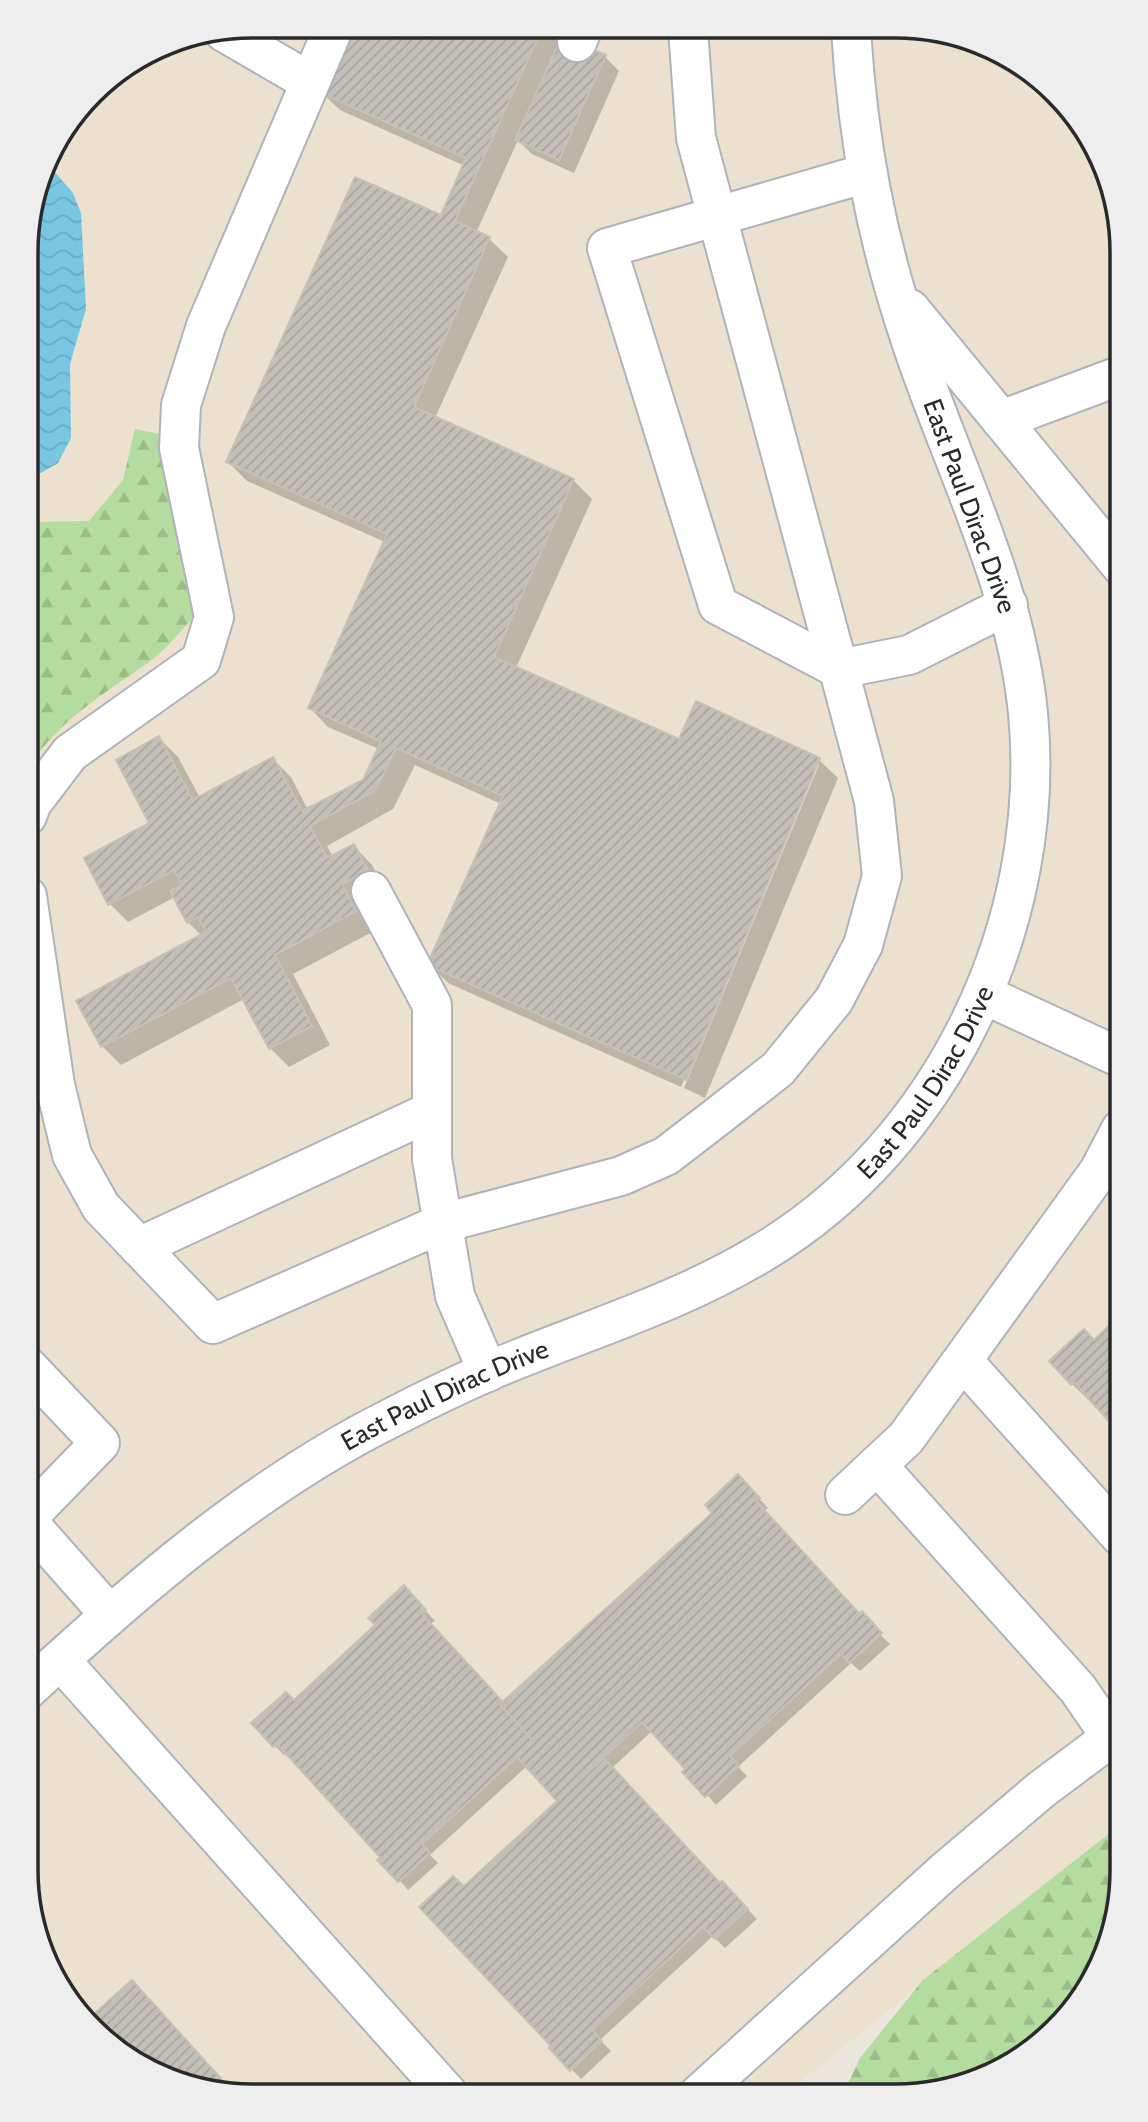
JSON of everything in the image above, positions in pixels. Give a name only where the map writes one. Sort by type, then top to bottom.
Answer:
[{"type":"street","points":[[38,970],[55,1085],[72,1155],[101,1207],[213,1324],[443,1223],[621,1176],[666,1156],[778,1069],[834,1000],[863,945],[882,876],[874,801],[696,138],[689,38]]},
{"type":"street","name":"East Paul Dirac Drive","points":[[38,1680],[110,1615],[192,1549],[296,1473],[384,1421],[488,1372],[696,1287],[764,1252],[821,1212],[879,1155],[923,1102],[985,995],[1018,890],[1028,817],[1028,708],[1008,605],[998,569],[912,344],[871,203],[856,103],[852,38]]},
{"type":"street","points":[[237,39],[310,82]]},
{"type":"street","points":[[38,795],[69,753],[201,660],[214,617],[179,448],[181,405],[206,326],[329,39]]},
{"type":"street","points":[[866,173],[607,248],[718,605],[839,669],[909,655],[1008,605]]},
{"type":"street","points":[[897,294],[1110,552]]},
{"type":"street","points":[[1000,420],[1110,379]]},
{"type":"street","points":[[371,891],[432,1005],[432,1159],[456,1296],[488,1372]]},
{"type":"street","points":[[985,995],[1110,1052]]},
{"type":"street","points":[[139,1247],[432,1111]]},
{"type":"street","points":[[845,1495],[906,1438],[1099,1171],[1109,1151]]},
{"type":"street","points":[[963,1361],[1109,1524]]},
{"type":"street","points":[[38,1378],[100,1443],[38,1508]]},
{"type":"street","points":[[877,1465],[1109,1725]]},
{"type":"street","points":[[38,1533],[110,1615]]},
{"type":"street","points":[[60,1660],[439,2084]]},
{"type":"street","points":[[710,2084],[938,1877],[1042,1789],[1109,1738]]},
{"type":"shaded area","points":[[239,39],[909,39],[964,50],[1014,75],[1056,111],[1087,158],[1105,211],[1110,253],[1109,1833],[798,2084],[225,2082],[171,2067],[122,2039],[92,2011],[61,1964],[43,1911],[38,1869],[38,253],[46,197],[67,146],[83,122],[111,92],[146,67],[184,50]]},
{"type":"green space","points":[[135,429],[160,434],[191,567],[195,616],[155,657],[82,710],[38,754],[38,522],[89,521],[123,480]]},
{"type":"green space","points":[[1109,1833],[1109,1883],[1102,1925],[1081,1976],[1047,2021],[1002,2055],[964,2072],[923,2082],[848,2084],[860,2058],[923,1980]]},
{"type":"water","points":[[55,172],[73,193],[81,213],[86,309],[70,364],[71,438],[58,463],[39,474],[38,253],[40,225]]},
{"type":"building","points":[[568,38],[606,55],[559,160],[515,140],[561,39]]},
{"type":"building","points":[[342,39],[537,39],[455,221],[490,237],[414,407],[574,479],[494,657],[679,739],[696,701],[820,758],[686,1080],[427,965],[503,796],[396,748],[375,791],[310,826],[327,858],[354,844],[368,870],[342,884],[356,911],[275,955],[312,1026],[269,1049],[231,978],[101,1047],[76,1001],[206,932],[198,917],[187,923],[170,891],[182,885],[174,870],[108,905],[84,858],[149,823],[116,760],[159,736],[193,800],[273,757],[302,811],[363,780],[381,741],[308,708],[387,534],[226,462],[355,177],[441,215],[466,158],[319,92]]},
{"type":"building","points":[[1109,1325],[1109,1422],[1074,1382],[1071,1385],[1049,1361],[1084,1329],[1094,1340]]},
{"type":"building","points":[[738,1474],[760,1498],[756,1501],[859,1613],[862,1611],[882,1633],[849,1663],[841,1654],[730,1756],[739,1766],[705,1797],[682,1772],[685,1769],[642,1722],[557,1801],[517,1757],[534,1742],[500,1704],[712,1513],[705,1505]]},
{"type":"building","points":[[404,1585],[426,1610],[422,1614],[503,1702],[500,1704],[534,1742],[422,1844],[430,1853],[398,1882],[377,1860],[380,1857],[277,1744],[273,1747],[251,1723],[286,1692],[294,1700],[375,1625],[368,1618]]},
{"type":"building","points":[[604,1758],[720,1883],[722,1881],[748,1909],[715,1939],[703,1927],[592,2030],[602,2041],[570,2071],[549,2048],[550,2045],[419,1907],[453,1876],[464,1886]]},
{"type":"building","points":[[132,1980],[224,2082],[197,2076],[146,2055],[122,2039],[94,2014]]}]
